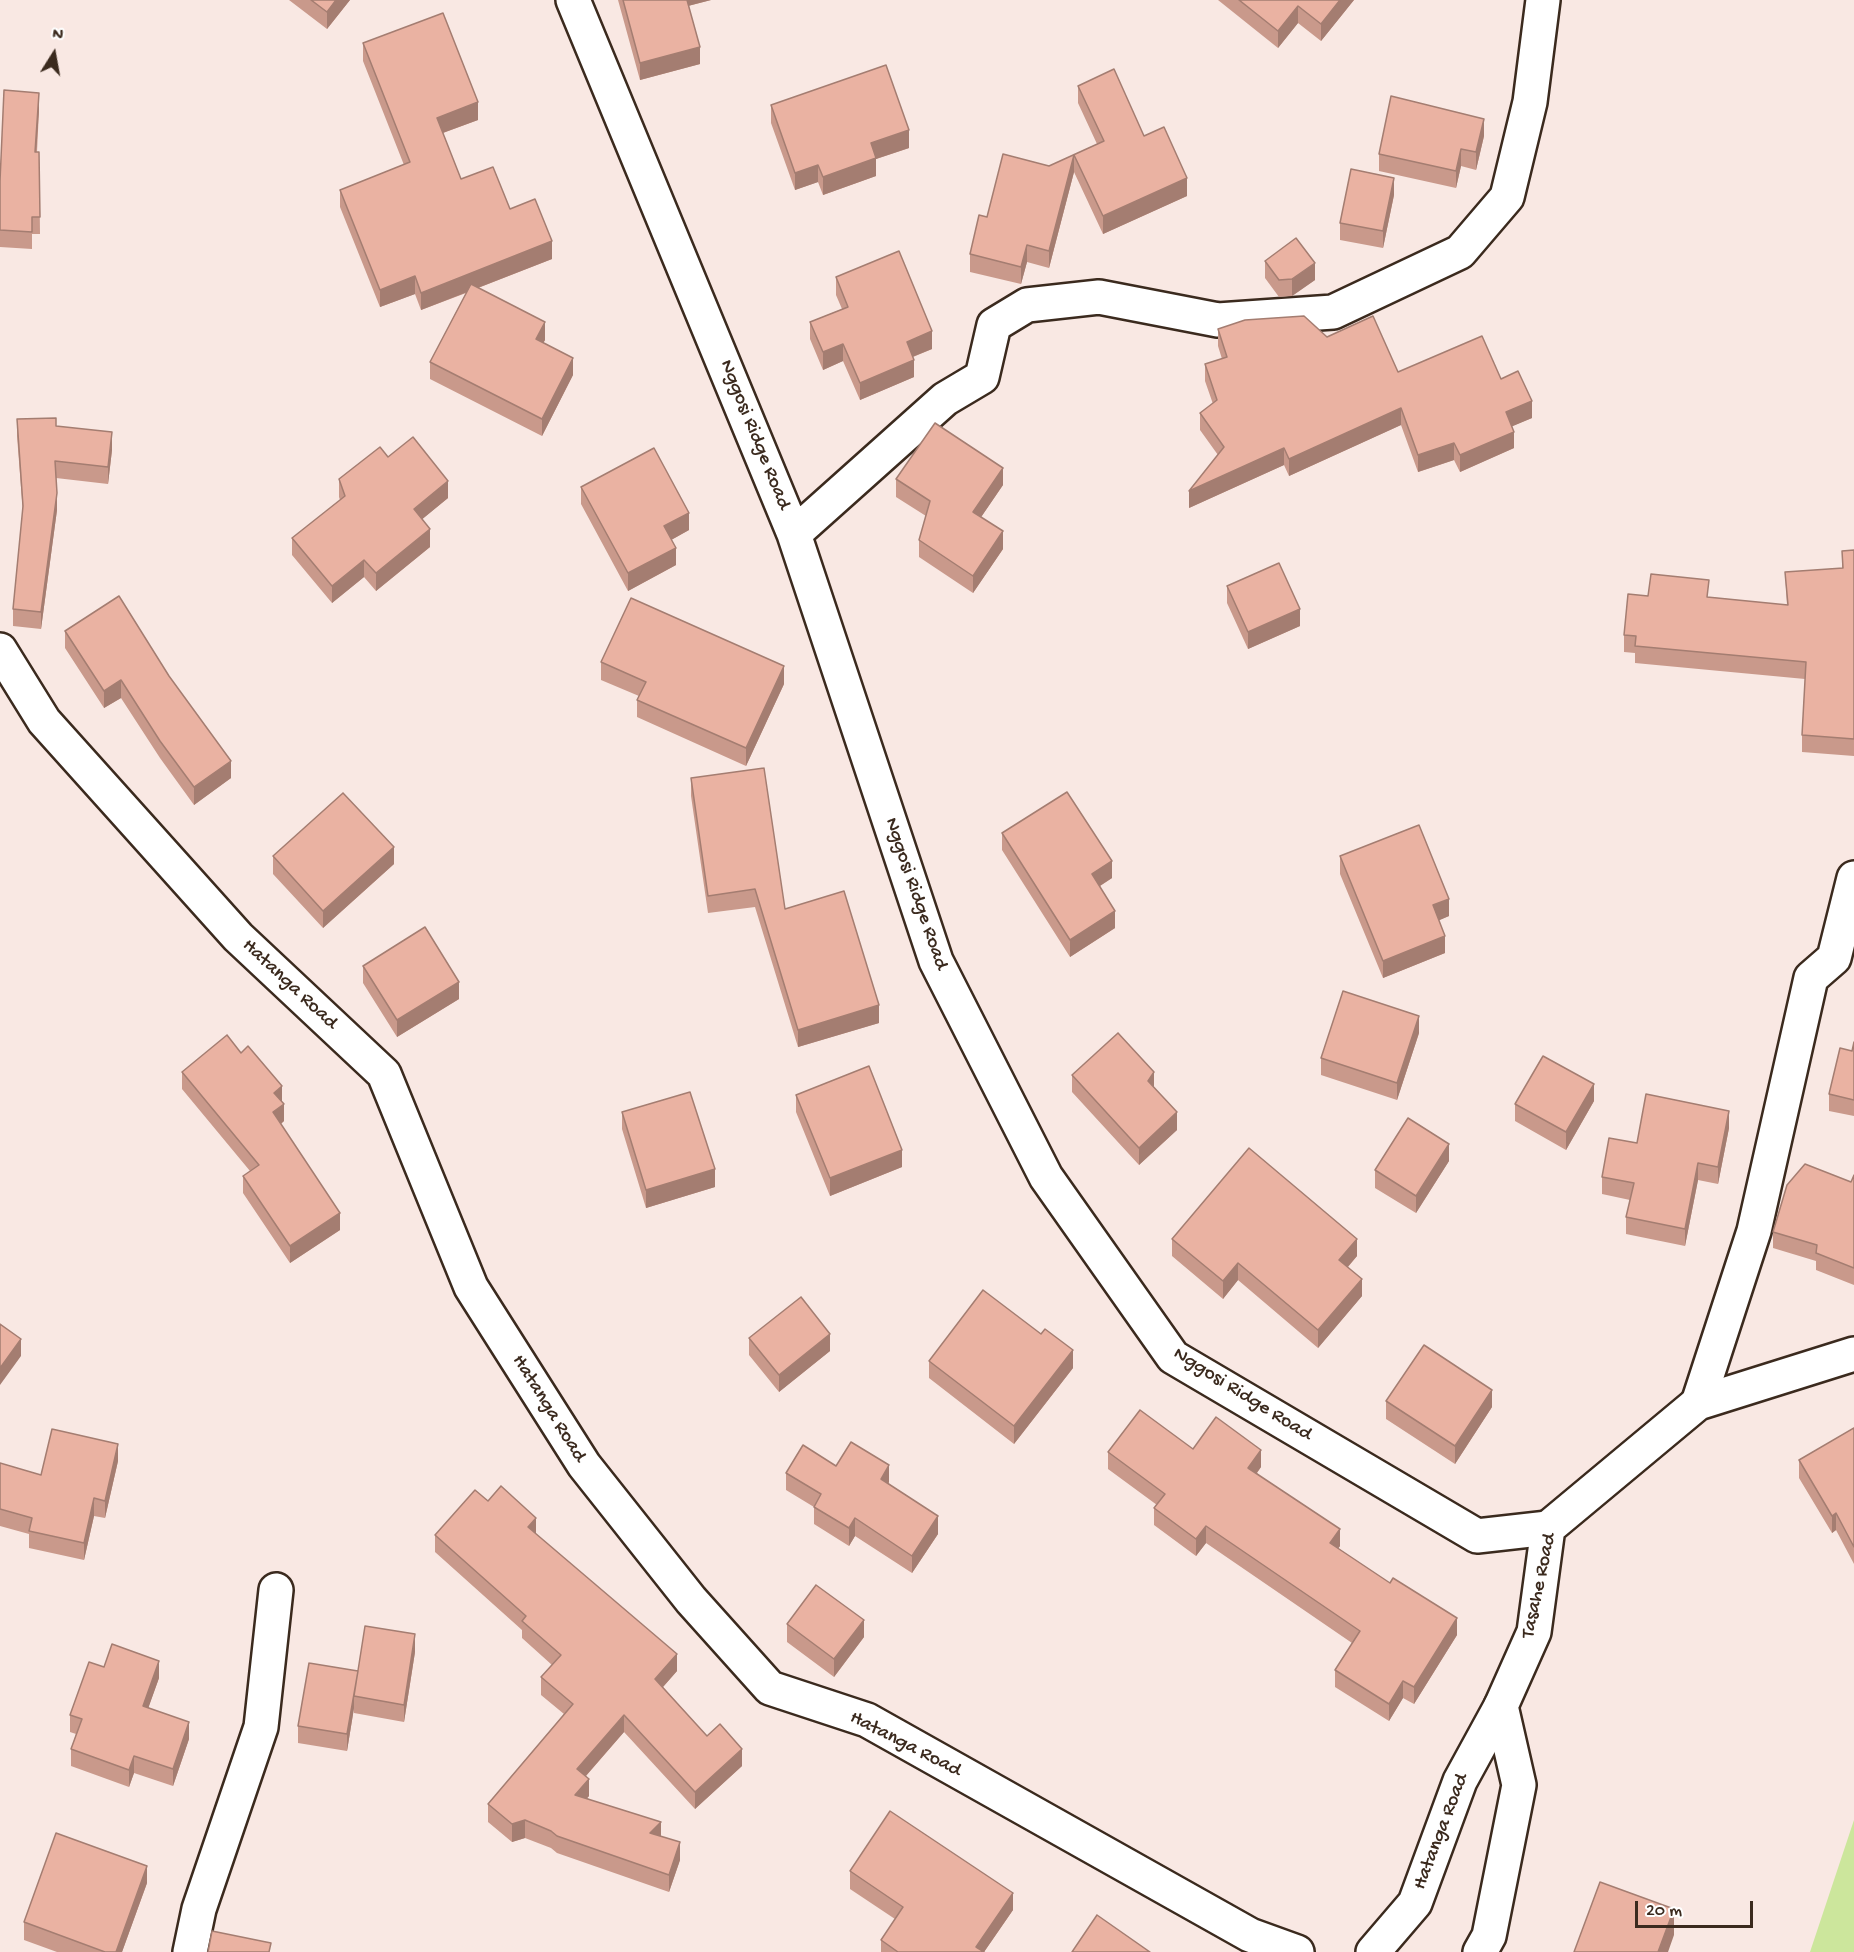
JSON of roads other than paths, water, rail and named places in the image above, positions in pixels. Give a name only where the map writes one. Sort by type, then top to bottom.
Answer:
[{"type":"street","name":"Nggosi Ridge Road","points":[[573,0],[794,534],[936,961],[1046,1177],[1173,1357],[1477,1536],[1548,1528]]},
{"type":"street","points":[[794,534],[945,399],[982,377],[994,325],[1027,305],[1099,297],[1218,320],[1333,312],[1460,252],[1507,197],[1530,102],[1543,0]]},
{"type":"street","name":"Hatanga Road","points":[[0,650],[44,721],[238,937],[384,1074],[471,1287],[584,1466],[690,1600],[770,1688],[867,1720],[1250,1935],[1297,1952]]},
{"type":"street","points":[[1698,1403],[1754,1231],[1811,978],[1834,958],[1854,878]]},
{"type":"street","name":"Tasahe Road","points":[[1501,1706],[1534,1632],[1548,1528],[1698,1403],[1854,1354]]},
{"type":"street","points":[[190,1952],[199,1910],[261,1727],[276,1590]]},
{"type":"street","points":[[1480,1952],[1489,1936],[1519,1785],[1501,1706]]},
{"type":"street","name":"Hatanga Road","points":[[1373,1952],[1415,1903],[1460,1781],[1501,1706]]}]
